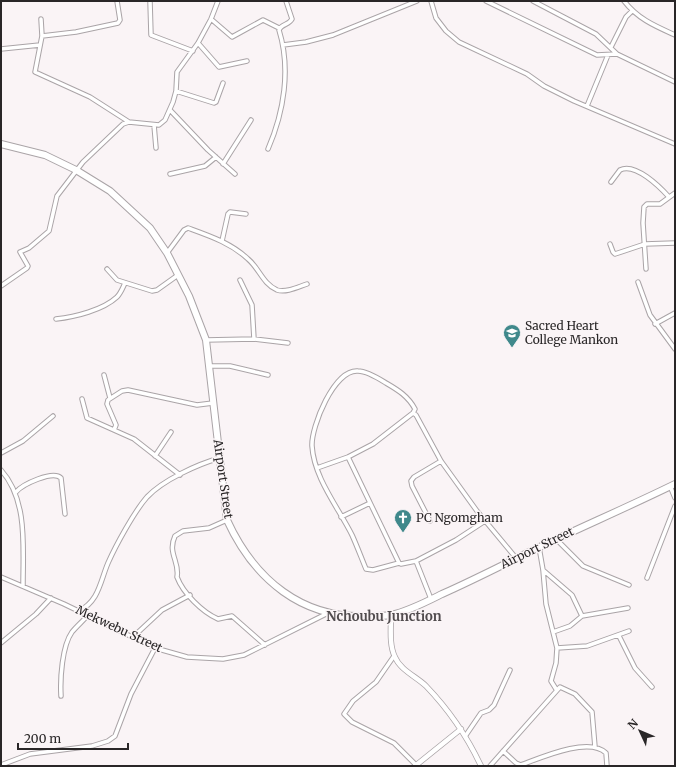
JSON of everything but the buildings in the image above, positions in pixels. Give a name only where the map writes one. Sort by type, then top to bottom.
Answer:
[{"type":"highway","name":"Airport Street","points":[[1,144],[45,155],[76,170],[110,191],[150,228],[167,253],[179,275],[206,340],[227,520],[240,545],[266,577],[297,600],[328,613],[355,617],[391,615],[431,599],[673,485]]},
{"type":"street","points":[[42,36],[76,32],[118,23],[120,20],[117,1]]},
{"type":"street","points":[[150,1],[151,35],[193,51]]},
{"type":"street","points":[[1,286],[27,268],[28,266],[20,252],[28,248],[50,230],[57,196],[76,170],[123,124],[130,122],[154,125],[163,123],[170,110],[176,91],[177,72],[198,43],[211,19],[218,1]]},
{"type":"street","points":[[279,28],[291,22],[292,19],[286,1]]},
{"type":"street","points":[[283,45],[306,42],[333,35],[417,1]]},
{"type":"street","points":[[431,1],[436,18],[446,31],[459,42],[527,74],[544,86],[675,144]]},
{"type":"street","points":[[486,1],[575,46],[597,55],[617,54]]},
{"type":"street","points":[[533,1],[596,34],[617,54],[675,82]]},
{"type":"street","points":[[624,1],[632,11],[646,22],[675,35]]},
{"type":"street","points":[[611,47],[626,17],[632,11]]},
{"type":"street","points":[[41,19],[42,36],[35,69],[36,73],[61,82],[90,97],[130,122]]},
{"type":"street","points":[[211,19],[232,37],[263,20],[279,28]]},
{"type":"street","points":[[268,149],[276,131],[284,92],[283,45],[279,28]]},
{"type":"street","points":[[198,43],[219,67],[247,61]]},
{"type":"street","points":[[1,49],[40,44]]},
{"type":"street","points":[[587,106],[608,55]]},
{"type":"street","points":[[176,91],[214,103],[216,102],[224,84]]},
{"type":"street","points":[[170,110],[223,164],[235,174]]},
{"type":"street","points":[[223,164],[251,120]]},
{"type":"street","points":[[154,125],[156,148]]},
{"type":"street","points":[[170,174],[205,166],[216,157]]},
{"type":"street","points":[[611,182],[620,170],[625,168],[643,174],[652,180],[669,197]]},
{"type":"street","points":[[646,269],[643,223],[644,207],[647,204],[660,204],[675,193]]},
{"type":"street","points":[[222,241],[228,214],[230,212],[246,214]]},
{"type":"street","points":[[167,253],[186,229],[222,241],[240,251],[250,260],[263,279],[275,289],[284,291],[307,284]]},
{"type":"street","points":[[610,244],[615,254],[644,244],[675,243]]},
{"type":"street","points":[[107,269],[114,278],[125,283],[154,291],[179,275]]},
{"type":"street","points":[[240,280],[252,305],[254,339]]},
{"type":"street","points":[[638,282],[650,315],[655,324],[675,349]]},
{"type":"street","points":[[56,319],[77,316],[95,309],[118,296],[125,283]]},
{"type":"street","points":[[655,324],[675,313]]},
{"type":"street","points":[[206,340],[254,339],[288,343]]},
{"type":"street","points":[[210,366],[230,366],[268,375]]},
{"type":"street","points":[[317,468],[348,457],[373,444],[413,413],[415,409],[410,398],[376,377],[358,371],[347,374],[332,389],[316,420],[312,446],[317,468],[369,571],[399,563],[402,564],[416,561],[456,540],[485,521]]},
{"type":"street","points":[[104,375],[110,398]]},
{"type":"street","points":[[114,430],[116,425],[107,404],[110,398],[128,390],[197,405],[213,403]]},
{"type":"street","points":[[82,399],[87,418],[134,439],[180,475]]},
{"type":"street","points":[[413,413],[416,415],[441,461],[485,521],[516,558]]},
{"type":"street","points":[[1,453],[23,441],[53,416]]},
{"type":"street","points":[[155,456],[171,432]]},
{"type":"street","points":[[348,457],[399,563]]},
{"type":"street","points":[[79,611],[89,606],[94,600],[109,562],[138,509],[148,497],[161,486],[180,475],[205,462],[220,458]]},
{"type":"street","points":[[430,521],[412,486],[411,481],[414,477],[441,461]]},
{"type":"street","points":[[1,470],[16,492],[23,547],[23,586]]},
{"type":"street","points":[[16,492],[20,487],[36,480],[54,474],[58,475],[61,478],[65,514]]},
{"type":"street","points":[[673,485],[675,498]]},
{"type":"street","points":[[341,517],[370,503]]},
{"type":"street","points":[[647,578],[675,506]]},
{"type":"street","points":[[227,520],[209,528],[183,531],[175,536],[172,556],[178,569],[176,577],[202,608],[215,618],[232,616],[265,645]]},
{"type":"street","points":[[556,539],[583,566],[629,585]]},
{"type":"street","points":[[539,547],[546,604],[557,648],[556,663],[551,681],[556,689]]},
{"type":"street","points":[[416,561],[431,599]]},
{"type":"street","points":[[543,570],[572,595],[582,616]]},
{"type":"street","name":"Mekwebu Street","points":[[1,577],[88,615],[155,648],[187,657],[223,659],[244,655],[328,613]]},
{"type":"street","points":[[133,638],[162,610],[190,595]]},
{"type":"street","points":[[1,643],[36,614],[51,598]]},
{"type":"street","points":[[553,632],[570,626],[582,616],[628,608]]},
{"type":"street","points":[[61,696],[60,682],[69,639],[72,632],[88,615]]},
{"type":"street","points":[[391,615],[394,656],[398,663],[425,685],[445,708],[466,735],[481,766]]},
{"type":"street","points":[[557,648],[587,646],[619,636],[629,631]]},
{"type":"street","points":[[619,636],[635,668],[652,687]]},
{"type":"street","points":[[1,765],[30,754],[92,746],[108,741],[116,736],[131,694],[155,648]]},
{"type":"street","points":[[394,656],[376,682],[353,701],[344,714],[352,722],[394,743],[415,766],[461,729]]},
{"type":"street","points":[[466,735],[481,713],[489,710],[494,705],[510,670]]},
{"type":"street","points":[[490,766],[556,689],[562,687],[570,691],[592,712],[595,747]]},
{"type":"street","points":[[503,751],[516,763],[521,765],[553,753],[573,748],[595,747],[606,753],[607,766]]},
{"type":"place","name":"Sacred Heart College Mankon","points":[[512,348]]},
{"type":"place","name":"PC Ngomgham","points":[[403,533]]},
{"type":"district","name":"Nchoubu Junction","points":[[384,616]]}]
